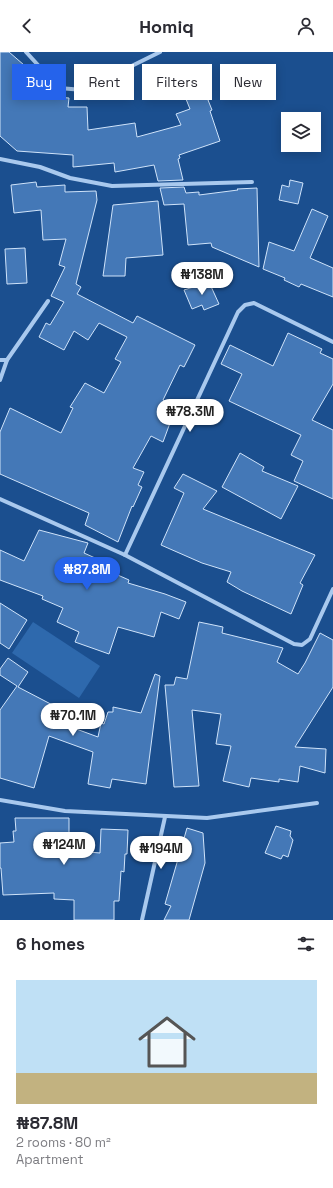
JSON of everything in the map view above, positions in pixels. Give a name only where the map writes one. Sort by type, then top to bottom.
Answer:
[{"type":"street","points":[[26,52],[59,88],[83,90],[160,52]]},
{"type":"street","points":[[0,159],[40,167],[70,178],[112,186],[252,182]]},
{"type":"street","points":[[0,380],[7,360],[48,301]]},
{"type":"street","points":[[125,555],[238,312],[245,305],[254,303],[333,342]]},
{"type":"street","points":[[0,360],[7,360]]},
{"type":"street","points":[[0,499],[125,555],[294,644],[302,645],[310,639],[333,589]]},
{"type":"street","points":[[0,800],[65,811],[207,818],[317,803]]},
{"type":"street","points":[[142,920],[165,816]]},
{"type":"shaded area","points":[[33,622],[100,666],[79,698],[12,653]]},
{"type":"building","points":[[0,52],[9,52],[23,64],[12,64],[12,100],[66,100],[66,98],[69,98],[68,107],[87,107],[88,130],[135,123],[137,137],[181,125],[176,114],[190,109],[186,100],[208,100],[220,141],[179,155],[180,158],[178,159],[183,180],[158,181],[154,165],[115,172],[114,163],[73,167],[73,155],[17,151],[0,136]]},
{"type":"building","points":[[290,180],[303,183],[298,204],[279,200],[282,185],[289,187]]},
{"type":"building","points":[[36,182],[37,187],[65,185],[65,192],[96,191],[97,200],[76,284],[81,287],[77,294],[133,323],[137,316],[195,345],[184,367],[180,365],[163,400],[173,407],[165,420],[170,423],[163,442],[151,436],[133,468],[144,472],[138,485],[142,487],[133,507],[132,506],[118,542],[85,525],[89,513],[0,474],[0,432],[10,408],[61,433],[73,408],[70,407],[85,383],[104,393],[121,362],[115,359],[127,337],[99,323],[88,340],[74,331],[64,350],[39,337],[46,323],[50,325],[64,302],[51,296],[65,267],[59,265],[66,239],[43,240],[41,210],[14,213],[11,185]]},
{"type":"building","points":[[184,187],[186,193],[199,192],[199,195],[238,190],[237,189],[257,188],[259,267],[212,247],[211,243],[188,245],[184,204],[164,205],[160,188]]},
{"type":"building","points":[[158,201],[163,255],[126,258],[125,276],[103,276],[113,205]]},
{"type":"building","points":[[312,209],[328,216],[310,258],[333,268],[333,297],[301,284],[299,287],[284,280],[285,278],[263,269],[269,242],[294,251]]},
{"type":"building","points":[[25,248],[27,283],[7,284],[5,249]]},
{"type":"building","points":[[209,282],[219,304],[204,310],[202,305],[192,309],[184,290]]},
{"type":"building","points":[[288,333],[322,349],[320,353],[333,359],[333,384],[312,420],[333,430],[333,499],[294,481],[303,461],[291,455],[301,435],[229,401],[242,374],[221,364],[230,345],[273,366]]},
{"type":"building","points":[[240,453],[264,467],[262,471],[298,486],[281,519],[222,487]]},
{"type":"building","points":[[183,474],[217,491],[203,509],[315,555],[300,583],[303,585],[291,614],[242,591],[227,582],[231,572],[202,563],[161,545],[184,493],[174,488]]},
{"type":"building","points":[[39,530],[88,543],[84,553],[104,562],[102,568],[129,580],[128,583],[186,602],[179,619],[161,612],[154,637],[118,627],[109,654],[75,642],[79,632],[57,622],[63,608],[42,599],[43,596],[0,580],[0,550],[24,561]]},
{"type":"building","points":[[0,603],[27,620],[9,649],[0,643]]},
{"type":"building","points":[[199,622],[223,627],[222,633],[283,648],[277,662],[298,674],[320,633],[333,640],[333,687],[295,747],[326,749],[325,773],[300,766],[298,782],[279,779],[279,782],[251,778],[249,787],[223,781],[231,746],[216,744],[221,714],[192,710],[199,786],[174,787],[165,685],[174,685],[176,677],[187,679]]},
{"type":"building","points":[[8,658],[28,672],[18,687],[66,712],[60,723],[98,737],[101,723],[104,724],[108,712],[113,712],[113,707],[141,713],[155,674],[160,676],[146,784],[112,779],[110,788],[88,784],[93,752],[49,736],[34,788],[0,778],[0,710],[17,686],[0,675],[0,669]]},
{"type":"building","points":[[15,818],[69,818],[69,836],[76,836],[77,851],[100,853],[101,829],[128,830],[127,854],[125,854],[124,872],[121,871],[119,901],[114,901],[114,920],[74,920],[74,900],[54,899],[54,893],[3,895],[0,868],[0,843],[14,842],[13,831],[16,831]]},
{"type":"building","points":[[276,826],[291,831],[290,836],[293,840],[288,857],[283,855],[281,859],[265,853]]},
{"type":"building","points":[[187,828],[203,833],[205,863],[189,920],[164,920],[171,906],[165,904]]}]
